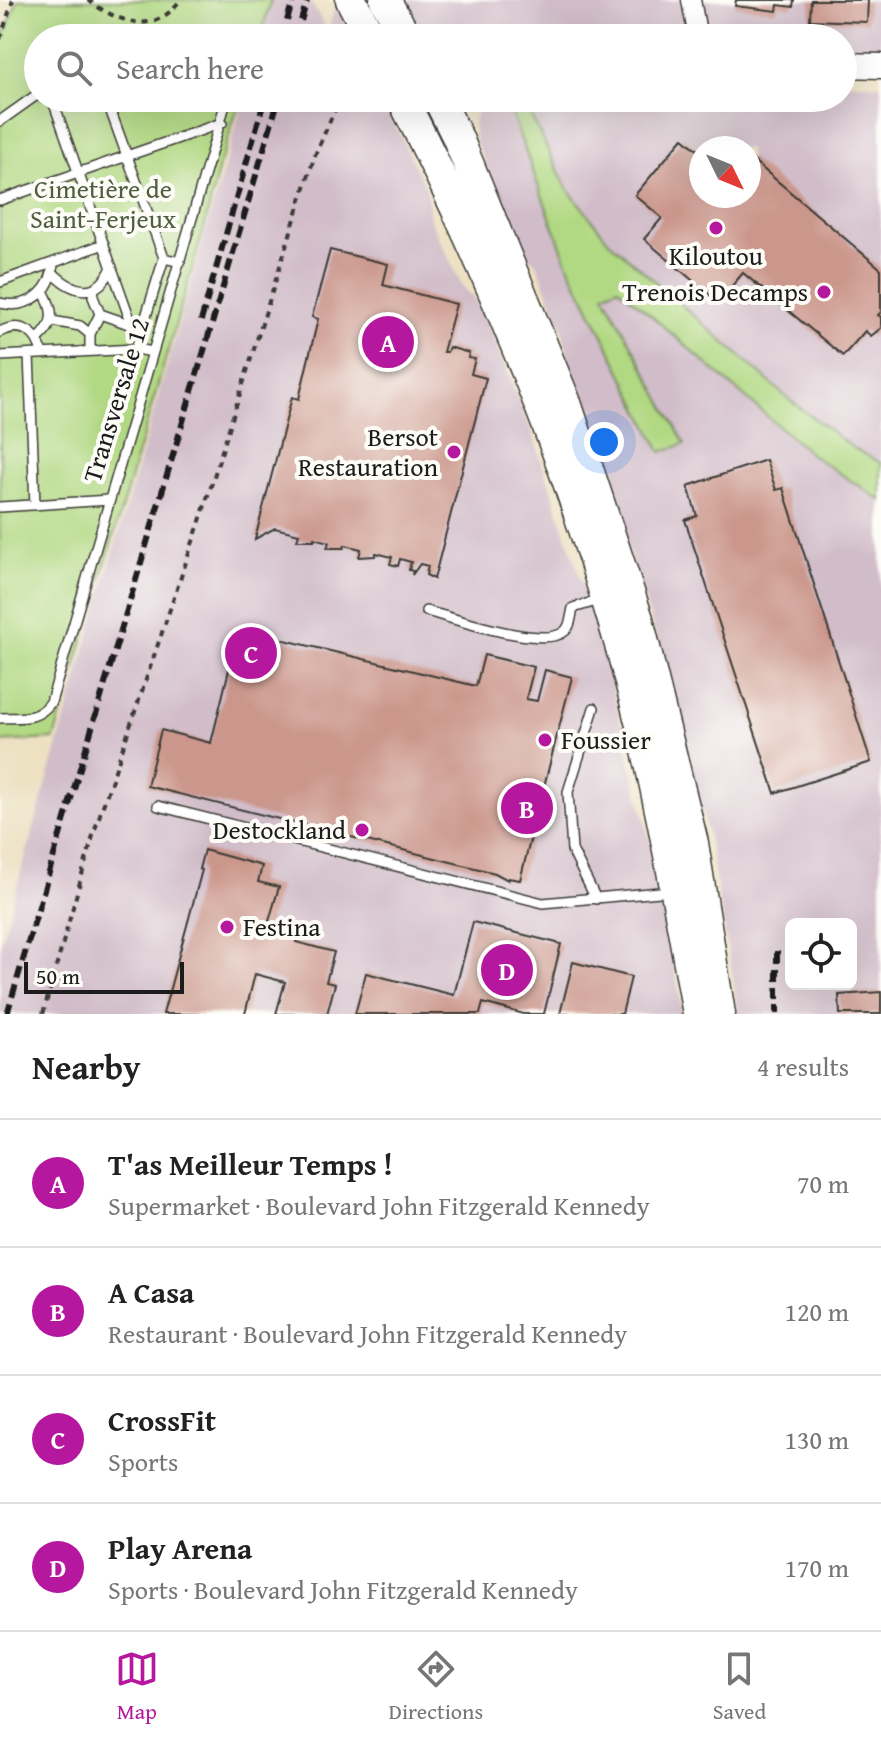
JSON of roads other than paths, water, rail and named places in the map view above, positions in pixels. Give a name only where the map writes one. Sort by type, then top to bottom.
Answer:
[{"type":"main road","points":[[351,0],[364,24]]},
{"type":"main road","points":[[385,0],[399,24]]},
{"type":"main road","points":[[412,112],[489,282],[539,405],[605,598],[668,842],[698,1014]]},
{"type":"main road","points":[[445,112],[566,403],[638,619],[693,843],[720,1014]]},
{"type":"street","points":[[691,0],[695,24]]},
{"type":"street","points":[[857,65],[881,66]]},
{"type":"lane","points":[[0,121],[24,104]]},
{"type":"lane","points":[[57,112],[132,325]]},
{"type":"lane","points":[[111,112],[164,258],[136,349]]},
{"type":"lane","name":"Transversale 12","points":[[0,718],[34,716],[44,712],[51,702],[224,112]]},
{"type":"lane","points":[[0,200],[222,123]]},
{"type":"lane","points":[[0,282],[53,267],[104,244]]},
{"type":"lane","points":[[164,258],[180,262]]},
{"type":"lane","points":[[53,267],[71,288],[78,290],[94,288],[106,279],[113,267]]},
{"type":"lane","points":[[0,303],[31,301],[43,291],[53,267]]},
{"type":"lane","points":[[94,288],[93,297],[100,314],[142,331]]},
{"type":"lane","points":[[38,339],[52,321],[53,311],[43,291]]},
{"type":"lane","points":[[90,351],[90,334],[100,314]]},
{"type":"lane","points":[[52,321],[80,326],[90,334]]},
{"type":"lane","points":[[0,332],[24,328],[38,339],[42,354]]},
{"type":"lane","points":[[0,356],[136,349],[153,352]]},
{"type":"lane","points":[[29,355],[35,505]]},
{"type":"lane","points":[[0,507],[109,500]]},
{"type":"lane","points":[[426,611],[526,636],[550,637],[563,634],[569,627],[573,608],[605,598]]},
{"type":"lane","points":[[594,708],[568,792],[572,850],[596,899]]},
{"type":"lane","points":[[158,806],[543,903],[676,890]]},
{"type":"railway","points":[[286,24],[293,0]]},
{"type":"railway","points":[[300,24],[307,0]]},
{"type":"railway","points":[[201,321],[261,112]]},
{"type":"railway","points":[[7,1014],[275,112]]},
{"type":"railway","points":[[777,951],[777,1014]]},
{"type":"place","name":"Kiloutou","points":[[716,228]]},
{"type":"place","name":"Trenois Decamps","points":[[824,292]]},
{"type":"place","name":"T'as Meilleur Temps !","points":[[388,342]]},
{"type":"place","name":"Bersot Restauration","points":[[454,452]]},
{"type":"place","name":"CrossFit","points":[[251,653]]},
{"type":"place","name":"Foussier","points":[[545,740]]},
{"type":"place","name":"A Casa","points":[[527,808]]},
{"type":"place","name":"Destockland","points":[[362,830]]},
{"type":"place","name":"Festina","points":[[227,927]]},
{"type":"place","name":"Play Arena","points":[[507,970]]},
{"type":"park label","name":"Cimetière de Saint-Ferjeux","points":[[103,204]]}]
